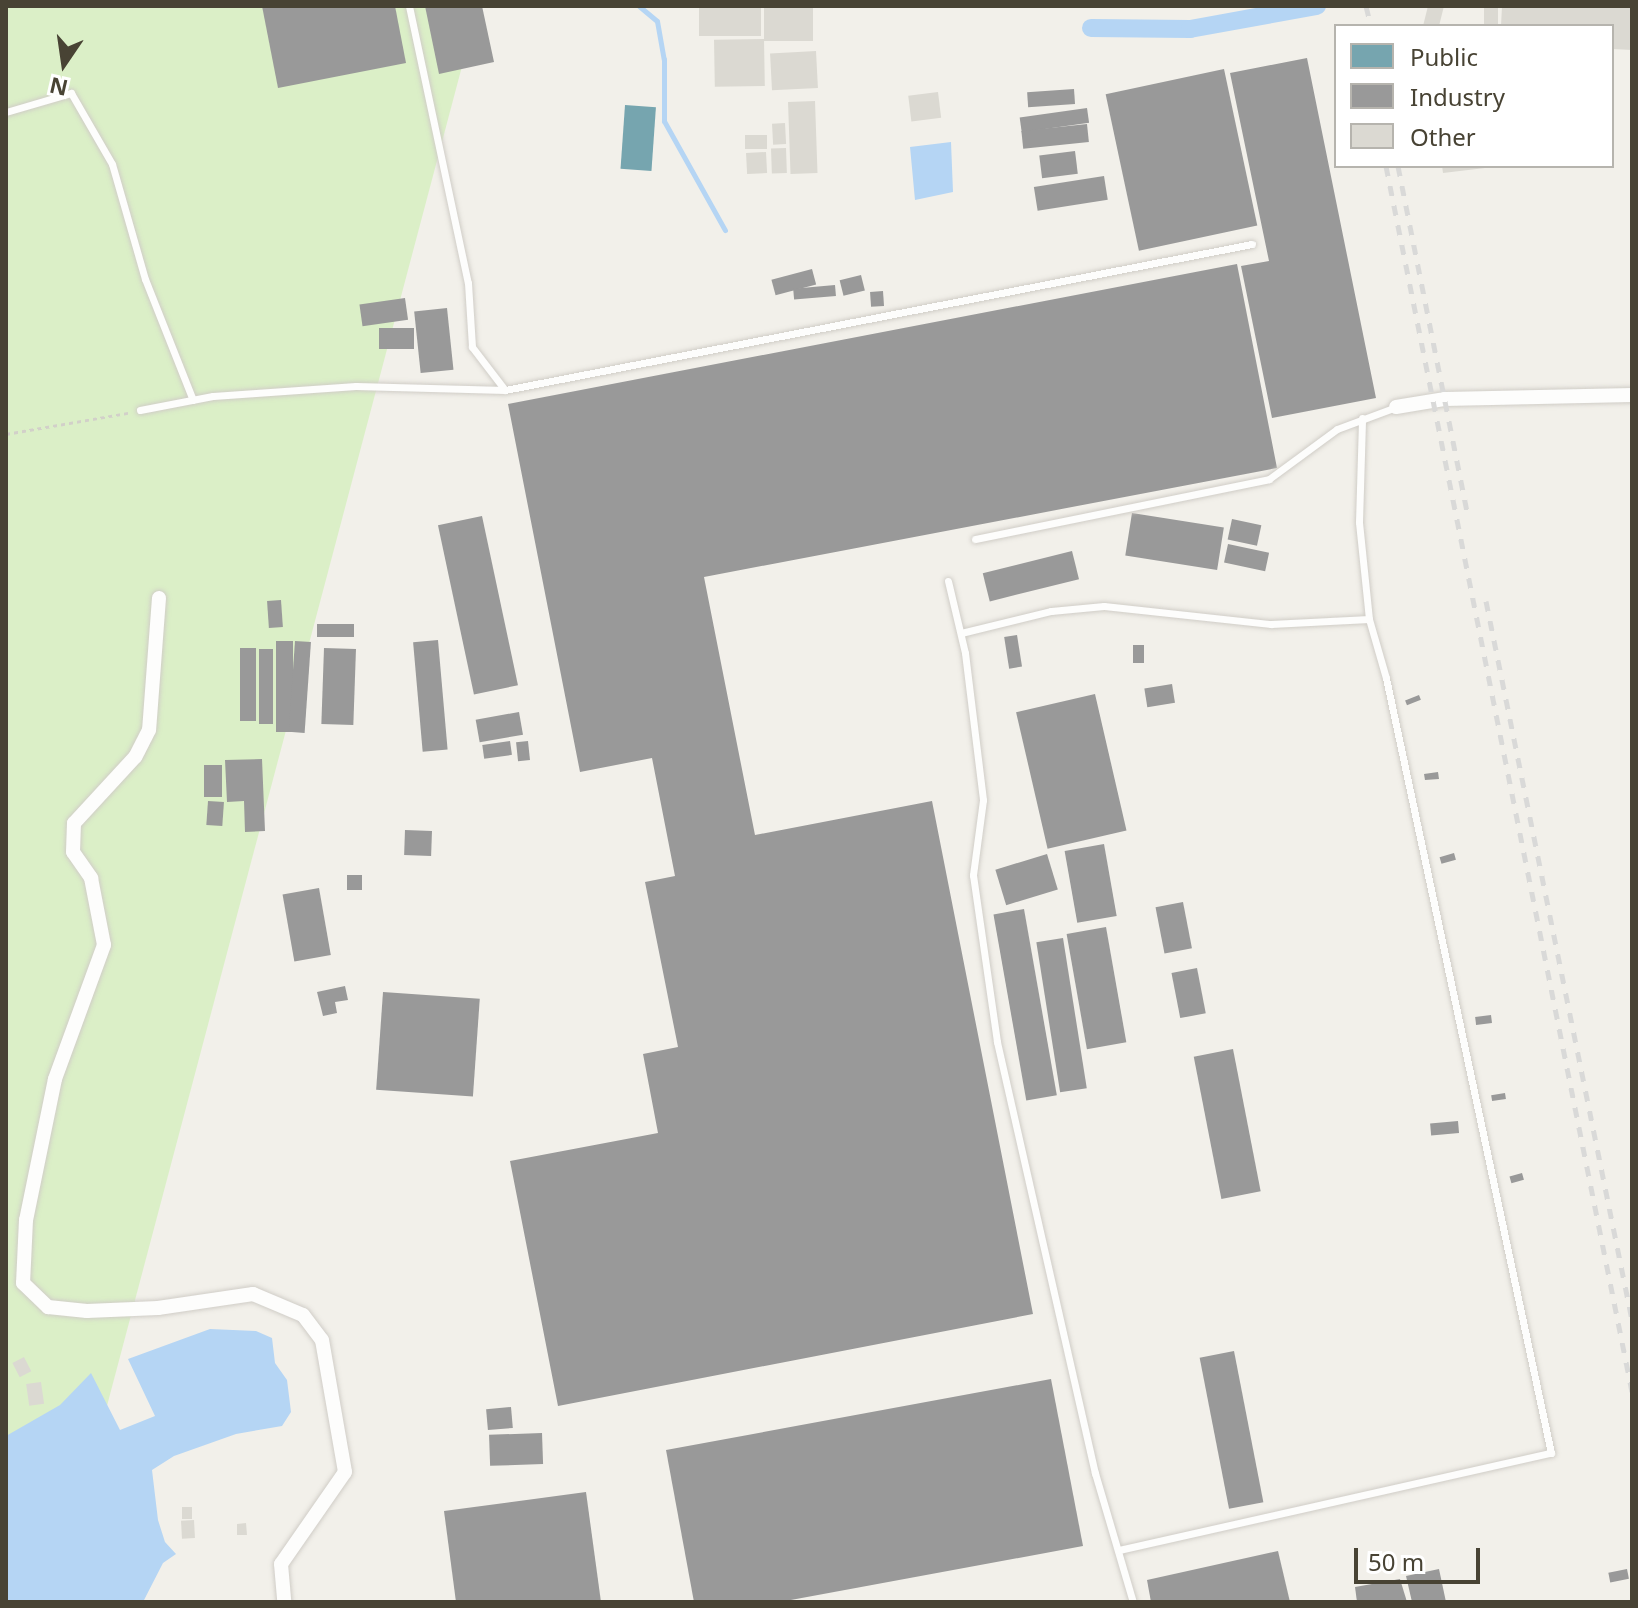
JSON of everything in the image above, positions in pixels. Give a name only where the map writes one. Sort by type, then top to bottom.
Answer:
[{"type":"street","points":[[1396,407],[1445,399],[1632,395]]},
{"type":"street","points":[[159,598],[149,730],[135,757],[74,823],[73,852],[91,878],[104,945],[55,1079],[26,1220],[23,1283],[48,1307],[87,1311],[158,1308],[253,1294],[303,1315],[322,1340],[345,1472],[281,1564],[284,1602]]},
{"type":"lane","points":[[409,6],[468,283],[472,347],[505,390]]},
{"type":"lane","points":[[6,112],[71,93],[112,164],[145,279],[193,400]]},
{"type":"lane","points":[[140,410],[193,400],[356,386],[505,390],[1252,244]]},
{"type":"lane","points":[[975,539],[1269,479],[1362,418],[1396,407]]},
{"type":"lane","points":[[1119,1550],[1551,1453],[1386,678],[1369,619],[1359,522],[1362,418]]},
{"type":"lane","points":[[948,581],[961,633],[983,800],[973,875],[997,1042],[1095,1473],[1133,1602]]},
{"type":"lane","points":[[961,633],[1051,611],[1104,606],[1271,624],[1369,619]]},
{"type":"path","points":[[6,434],[140,410]]},
{"type":"green space","points":[[6,6],[478,6],[55,1602],[6,1602]]},
{"type":"water","points":[[951,142],[953,192],[915,200],[910,147]]},
{"type":"water","points":[[210,1329],[256,1331],[272,1338],[275,1363],[287,1380],[291,1412],[282,1426],[236,1434],[174,1456],[152,1470],[158,1520],[165,1542],[176,1554],[163,1563],[143,1602],[6,1602],[6,1436],[60,1405],[91,1373],[120,1430],[155,1416],[128,1359]]},
{"type":"building: Public","points":[[625,105],[656,107],[651,171],[621,169]]},
{"type":"building: Industry","points":[[262,6],[395,6],[406,63],[278,88]]},
{"type":"building: Industry","points":[[425,6],[482,6],[494,62],[439,74]]},
{"type":"building: Industry","points":[[1307,58],[1376,398],[1272,418],[1241,266],[1269,261],[1230,73]]},
{"type":"building: Industry","points":[[1224,69],[1257,226],[1139,251],[1106,94]]},
{"type":"building: Industry","points":[[1074,89],[1075,104],[1028,107],[1027,92]]},
{"type":"building: Industry","points":[[1087,108],[1089,123],[1022,132],[1020,117]]},
{"type":"building: Industry","points":[[1087,124],[1089,142],[1023,149],[1021,131]]},
{"type":"building: Industry","points":[[1075,151],[1078,174],[1042,178],[1039,155]]},
{"type":"building: Industry","points":[[1104,176],[1108,200],[1038,211],[1034,187]]},
{"type":"building: Industry","points":[[1237,264],[1277,468],[704,577],[755,835],[932,801],[1033,1314],[558,1406],[510,1161],[658,1133],[643,1054],[678,1047],[645,882],[675,876],[652,758],[580,772],[508,404]]},
{"type":"building: Industry","points":[[812,269],[816,284],[776,295],[771,280]]},
{"type":"building: Industry","points":[[861,275],[865,291],[844,296],[840,280]]},
{"type":"building: Industry","points":[[835,285],[836,296],[794,300],[793,289]]},
{"type":"building: Industry","points":[[883,291],[884,306],[871,307],[870,292]]},
{"type":"building: Industry","points":[[405,298],[408,320],[363,326],[359,304]]},
{"type":"building: Industry","points":[[447,308],[453,370],[421,373],[414,311]]},
{"type":"building: Industry","points":[[379,328],[414,328],[414,349],[379,349]]},
{"type":"building: Industry","points":[[1132,513],[1224,528],[1217,570],[1125,555]]},
{"type":"building: Industry","points":[[482,516],[518,685],[474,695],[438,525]]},
{"type":"building: Industry","points":[[1232,519],[1261,525],[1257,546],[1228,540]]},
{"type":"building: Industry","points":[[1228,544],[1269,553],[1265,571],[1224,563]]},
{"type":"building: Industry","points":[[1072,551],[1079,579],[990,601],[983,573]]},
{"type":"building: Industry","points":[[281,600],[283,627],[269,628],[267,601]]},
{"type":"building: Industry","points":[[317,624],[354,624],[354,637],[317,637]]},
{"type":"building: Industry","points":[[1017,635],[1022,667],[1009,669],[1004,637]]},
{"type":"building: Industry","points":[[438,640],[448,750],[423,752],[413,642]]},
{"type":"building: Industry","points":[[276,641],[293,641],[293,732],[276,732]]},
{"type":"building: Industry","points":[[295,641],[311,642],[305,733],[289,732]]},
{"type":"building: Industry","points":[[1133,645],[1144,645],[1144,663],[1133,663]]},
{"type":"building: Industry","points":[[240,648],[256,648],[256,721],[240,721]]},
{"type":"building: Industry","points":[[324,648],[356,649],[353,725],[321,724]]},
{"type":"building: Industry","points":[[259,649],[273,649],[273,724],[259,724]]},
{"type":"building: Industry","points":[[1172,684],[1175,703],[1147,707],[1144,688]]},
{"type":"building: Industry","points":[[1095,694],[1126,830],[1048,849],[1016,712]]},
{"type":"building: Industry","points":[[1419,695],[1421,700],[1407,705],[1405,701]]},
{"type":"building: Industry","points":[[519,712],[523,735],[480,742],[476,720]]},
{"type":"building: Industry","points":[[510,741],[512,755],[484,759],[482,745]]},
{"type":"building: Industry","points":[[528,741],[530,760],[518,761],[516,742]]},
{"type":"building: Industry","points":[[262,759],[265,831],[245,832],[244,801],[227,802],[225,760]]},
{"type":"building: Industry","points":[[204,765],[222,765],[222,797],[204,797]]},
{"type":"building: Industry","points":[[1438,772],[1439,779],[1425,780],[1424,774]]},
{"type":"building: Industry","points":[[208,801],[224,802],[222,826],[206,825]]},
{"type":"building: Industry","points":[[405,830],[432,831],[431,856],[404,855]]},
{"type":"building: Industry","points":[[1104,844],[1117,916],[1077,923],[1065,851]]},
{"type":"building: Industry","points":[[1454,853],[1456,860],[1442,864],[1440,857]]},
{"type":"building: Industry","points":[[1047,854],[1058,889],[1006,905],[995,870]]},
{"type":"building: Industry","points":[[347,875],[362,875],[362,890],[347,890]]},
{"type":"building: Industry","points":[[319,888],[331,955],[294,961],[283,894]]},
{"type":"building: Industry","points":[[1183,902],[1192,948],[1164,953],[1156,907]]},
{"type":"building: Industry","points":[[1024,909],[1057,1095],[1026,1101],[993,914]]},
{"type":"building: Industry","points":[[1106,927],[1126,1042],[1087,1049],[1067,934]]},
{"type":"building: Industry","points":[[1063,938],[1087,1088],[1060,1092],[1036,942]]},
{"type":"building: Industry","points":[[1197,968],[1206,1013],[1180,1018],[1171,973]]},
{"type":"building: Industry","points":[[345,986],[348,1000],[335,1002],[337,1013],[323,1016],[317,992]]},
{"type":"building: Industry","points":[[383,992],[480,999],[473,1097],[376,1090]]},
{"type":"building: Industry","points":[[1491,1015],[1492,1023],[1476,1025],[1475,1017]]},
{"type":"building: Industry","points":[[1233,1049],[1261,1191],[1221,1199],[1194,1057]]},
{"type":"building: Industry","points":[[1505,1093],[1506,1099],[1492,1101],[1491,1095]]},
{"type":"building: Industry","points":[[1458,1121],[1459,1133],[1431,1135],[1430,1123]]},
{"type":"building: Industry","points":[[1522,1173],[1524,1180],[1511,1183],[1510,1177]]},
{"type":"building: Industry","points":[[1234,1351],[1263,1502],[1229,1509],[1200,1358]]},
{"type":"building: Industry","points":[[1051,1379],[1083,1546],[780,1602],[694,1602],[666,1450]]},
{"type":"building: Industry","points":[[511,1407],[513,1428],[488,1430],[486,1409]]},
{"type":"building: Industry","points":[[542,1433],[543,1464],[490,1466],[489,1435]]},
{"type":"building: Industry","points":[[586,1492],[601,1602],[456,1602],[444,1511]]},
{"type":"building: Industry","points":[[1278,1551],[1290,1602],[1151,1602],[1147,1580]]},
{"type":"building: Industry","points":[[1439,1569],[1446,1602],[1412,1602],[1406,1576]]},
{"type":"building: Industry","points":[[1627,1569],[1629,1579],[1610,1582],[1608,1573]]},
{"type":"building: Industry","points":[[1400,1579],[1407,1602],[1357,1602],[1355,1587]]},
{"type":"building: Other","points":[[699,6],[761,6],[761,36],[699,36]]},
{"type":"building: Other","points":[[764,6],[813,6],[813,41],[764,41]]},
{"type":"building: Other","points":[[1428,6],[1444,6],[1440,24],[1424,24]]},
{"type":"building: Other","points":[[1484,6],[1498,6],[1498,24],[1484,24]]},
{"type":"building: Other","points":[[1502,6],[1632,6],[1632,50],[1614,49],[1614,24],[1501,24]]},
{"type":"building: Other","points":[[764,39],[765,86],[715,87],[714,40]]},
{"type":"building: Other","points":[[816,51],[818,88],[772,90],[770,53]]},
{"type":"building: Other","points":[[938,92],[941,118],[911,121],[908,96]]},
{"type":"building: Other","points":[[815,101],[818,173],[791,174],[788,102]]},
{"type":"building: Other","points":[[785,123],[786,144],[773,145],[772,124]]},
{"type":"building: Other","points":[[745,135],[767,135],[767,149],[745,149]]},
{"type":"building: Other","points":[[786,148],[787,173],[772,174],[771,149]]},
{"type":"building: Other","points":[[766,152],[767,173],[747,174],[746,153]]},
{"type":"building: Other","points":[[1442,168],[1485,168],[1443,173]]},
{"type":"building: Other","points":[[24,1357],[31,1371],[20,1377],[12,1363]]},
{"type":"building: Other","points":[[41,1382],[44,1404],[29,1406],[26,1384]]},
{"type":"building: Other","points":[[182,1507],[192,1507],[192,1519],[182,1519]]},
{"type":"building: Other","points":[[194,1520],[195,1538],[182,1539],[181,1521]]},
{"type":"building: Other","points":[[246,1523],[247,1535],[237,1535],[237,1524]]},
{"type":"waterway","points":[[639,6],[657,21],[664,59],[664,121],[725,230]]},
{"type":"waterway","points":[[1091,28],[1190,29],[1317,6]]},
{"type":"railway","points":[[1366,6],[1370,24]]},
{"type":"railway","points":[[1386,168],[1632,1392]]},
{"type":"railway","points":[[1398,168],[1468,515]]},
{"type":"railway","points":[[1486,601],[1632,1320]]}]
